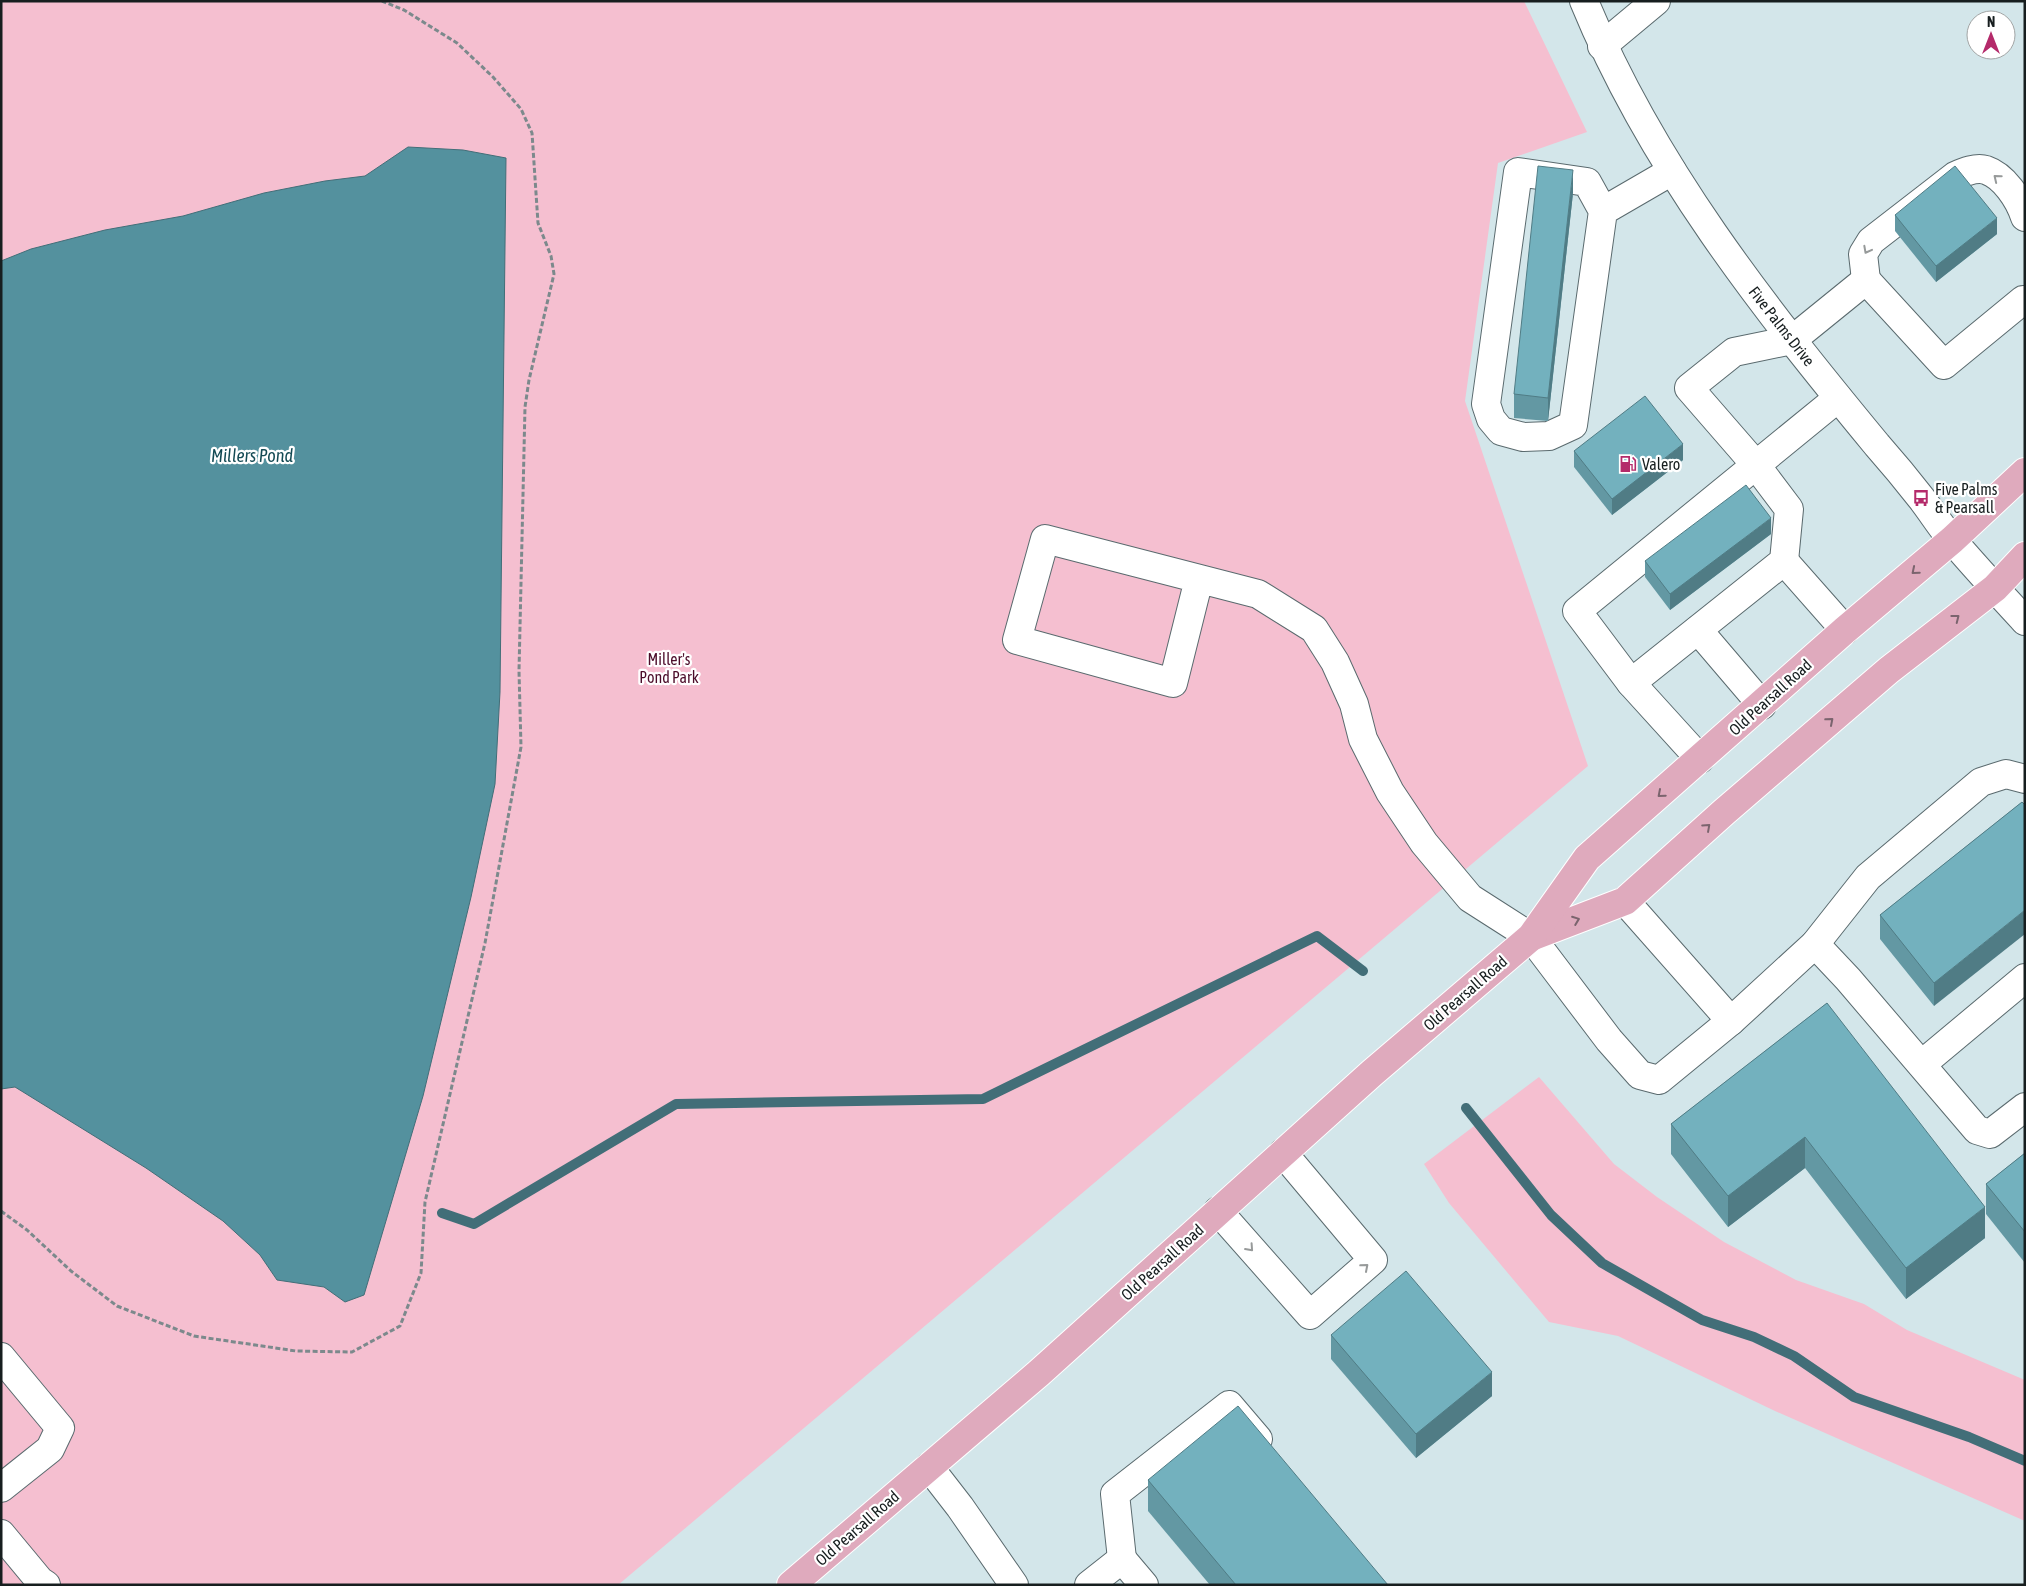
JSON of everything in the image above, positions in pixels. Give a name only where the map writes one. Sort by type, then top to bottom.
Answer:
[{"type":"main road","name":"Old Pearsall Road","points":[[791,1585],[1039,1373],[1372,1073],[1531,937],[1588,858],[1845,630],[1952,540],[2025,472]]},
{"type":"main road","name":"Old Pearsall Road","points":[[1531,937],[1625,902],[1724,812],[1889,670],[1995,588],[2025,556]]},
{"type":"street","name":"Five Palms Drive","points":[[1584,1],[1602,46],[1694,207],[1792,340],[1838,398],[1921,498],[1952,540],[2025,621]]},
{"type":"street","points":[[1602,46],[1656,1]]},
{"type":"street","points":[[2024,297],[1944,365],[1866,280],[1863,254],[1871,242],[1955,176],[1968,170],[1984,169],[1998,176],[2012,193],[2025,217]]},
{"type":"street","points":[[1603,211],[1672,171]]},
{"type":"street","points":[[1518,172],[1587,182],[1603,211],[1572,425],[1549,436],[1523,437],[1501,431],[1491,418],[1486,404],[1518,172]]},
{"type":"street","points":[[1631,683],[1784,561],[1790,509],[1755,464],[1689,388],[1734,352],[1792,340],[1866,280]]},
{"type":"street","points":[[1700,759],[1631,683],[1577,612],[1755,464],[1838,398]]},
{"type":"street","points":[[1199,578],[1173,683],[1017,640],[1045,538],[1199,578],[1258,594],[1314,628],[1336,662],[1354,704],[1363,738],[1390,792],[1424,843],[1470,898],[1531,937],[1609,1040],[1640,1075],[1659,1080],[1731,1021],[1815,944],[1868,877],[1981,782],[2006,774],[2025,779]]},
{"type":"street","points":[[1784,561],[1845,630]]},
{"type":"street","points":[[1698,630],[1762,705]]},
{"type":"street","points":[[1625,902],[1731,1021]]},
{"type":"street","points":[[1815,944],[1848,978],[1977,1130],[1990,1134],[2025,1107]]},
{"type":"street","points":[[1922,1064],[2025,978]]},
{"type":"street","points":[[1218,1212],[1310,1315],[1373,1260],[1283,1153]]},
{"type":"street","points":[[1,1357],[60,1428],[50,1449],[1,1488]]},
{"type":"street","points":[[1144,1585],[1122,1558],[1115,1494],[1229,1405],[1273,1457]]},
{"type":"street","points":[[929,1467],[960,1507],[1014,1585]]},
{"type":"street","points":[[1,1534],[40,1581],[46,1585]]},
{"type":"street","points":[[1089,1585],[1122,1558]]},
{"type":"path","points":[[1,1211],[27,1230],[71,1271],[117,1306],[194,1336],[296,1351],[352,1352],[400,1326],[421,1273],[425,1202],[485,943],[521,747],[519,671],[525,407],[529,380],[554,274],[550,256],[538,223],[532,133],[521,109],[493,77],[457,43],[404,10],[382,1]]},
{"type":"green space","name":"Miller's Pond Park","points":[[1,1],[1524,1],[1587,132],[1498,163],[1465,401],[1588,766],[618,1585],[1,1585]]},
{"type":"green space","points":[[1539,1077],[1614,1164],[1657,1197],[1724,1242],[1796,1280],[1864,1304],[1907,1330],[2025,1380],[2025,1521],[1775,1411],[1618,1336],[1549,1322],[1449,1203],[1424,1164]]},
{"type":"water","name":"Millers Pond","points":[[408,147],[463,150],[506,158],[500,692],[495,784],[471,897],[423,1096],[364,1295],[345,1302],[324,1287],[277,1280],[260,1255],[223,1221],[146,1168],[15,1087],[1,1089],[1,261],[31,249],[105,230],[183,216],[264,193],[325,181],[365,176]]},
{"type":"building","points":[[1538,166],[1573,170],[1548,398],[1514,394]]},
{"type":"building","points":[[1955,166],[1997,218],[1936,266],[1895,215]]},
{"type":"building","name":"Valero","points":[[1645,396],[1683,444],[1612,499],[1574,451]]},
{"type":"building","points":[[1746,485],[1771,518],[1670,594],[1645,561]]},
{"type":"building","points":[[2022,802],[2025,805],[2025,910],[1934,983],[1880,915]]},
{"type":"building","points":[[1827,1003],[1985,1207],[1906,1268],[1805,1137],[1728,1196],[1671,1124]]},
{"type":"building","points":[[2025,1153],[2025,1232],[1986,1184]]},
{"type":"building","points":[[1406,1271],[1492,1372],[1416,1434],[1331,1335]]},
{"type":"building","points":[[1238,1406],[1388,1585],[1236,1585],[1148,1480]]},
{"type":"waterway","points":[[442,1213],[474,1224],[676,1104],[983,1099],[1317,936],[1363,971]]},
{"type":"waterway","points":[[1466,1108],[1551,1215],[1602,1263],[1702,1320],[1754,1337],[1794,1356],[1854,1397],[1969,1437],[2025,1461]]},
{"type":"place","name":"Valero","points":[[1628,464]]},
{"type":"place","name":"Five Palms & Pearsall","points":[[1921,498]]}]
